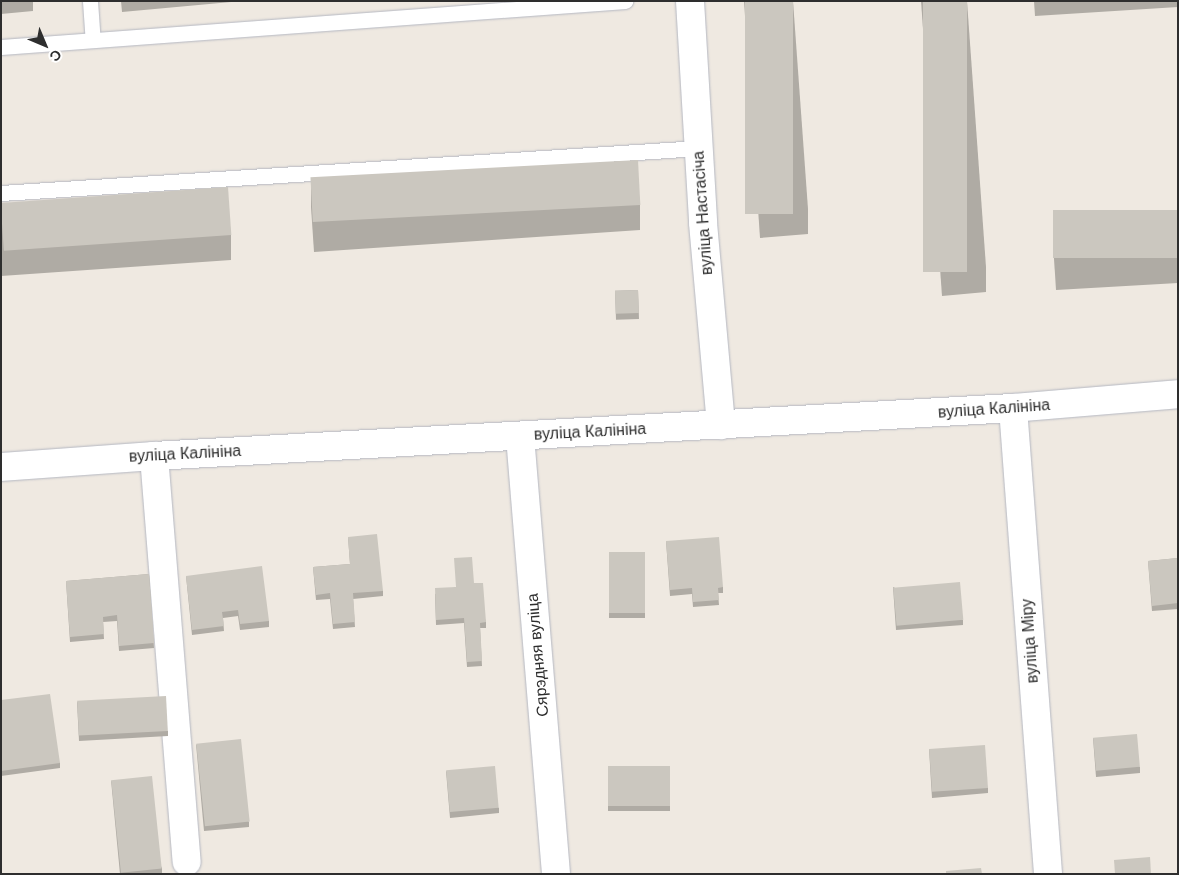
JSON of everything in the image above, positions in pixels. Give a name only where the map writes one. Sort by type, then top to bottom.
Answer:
[{"type":"street","name":"вуліца Настасіча","points":[[690,1],[698,148],[721,425]]},
{"type":"street","name":"вуліца Калініна","points":[[1,467],[154,456],[1012,408],[1178,394]]},
{"type":"street","name":"вуліца Міру","points":[[1012,408],[1048,874]]},
{"type":"street","name":"Сярэдняя вуліца","points":[[520,436],[556,874]]},
{"type":"street","points":[[154,456],[187,862]]},
{"type":"lane","points":[[90,1],[93,40]]},
{"type":"lane","points":[[1,47],[625,1]]},
{"type":"lane","points":[[1,193],[698,148]]},
{"type":"building","points":[[745,1],[793,1],[793,214],[745,214]]},
{"type":"building","points":[[923,1],[967,1],[967,272],[923,272]]},
{"type":"building","points":[[638,160],[640,205],[313,222],[310,177]]},
{"type":"building","points":[[228,187],[231,235],[4,251],[1,203]]},
{"type":"building","points":[[1053,210],[1178,210],[1178,258],[1053,258]]},
{"type":"building","points":[[638,290],[639,313],[616,314],[615,291]]},
{"type":"building","points":[[377,534],[383,591],[353,593],[355,622],[333,624],[330,593],[316,595],[313,567],[350,564],[348,537]]},
{"type":"building","points":[[719,537],[723,587],[718,588],[719,600],[693,602],[692,588],[670,590],[666,541]]},
{"type":"building","points":[[609,552],[645,552],[645,613],[609,613]]},
{"type":"building","points":[[472,557],[474,583],[483,583],[486,622],[480,623],[482,661],[467,662],[464,618],[436,620],[435,588],[456,587],[454,558]]},
{"type":"building","points":[[1178,558],[1178,603],[1152,606],[1148,561]]},
{"type":"building","points":[[262,566],[269,621],[240,624],[238,610],[222,612],[224,626],[192,630],[186,576]]},
{"type":"building","points":[[149,574],[154,643],[119,646],[117,615],[103,617],[104,634],[70,637],[66,581]]},
{"type":"building","points":[[960,582],[963,620],[897,626],[893,588]]},
{"type":"building","points":[[50,694],[60,763],[1,771],[1,700]]},
{"type":"building","points":[[166,696],[168,731],[79,736],[77,701]]},
{"type":"building","points":[[1137,734],[1140,767],[1096,771],[1093,738]]},
{"type":"building","points":[[241,739],[250,822],[205,826],[196,744]]},
{"type":"building","points":[[985,745],[988,788],[932,792],[929,749]]},
{"type":"building","points":[[495,766],[499,808],[450,812],[446,770]]},
{"type":"building","points":[[608,766],[670,766],[670,806],[608,806]]},
{"type":"building","points":[[152,776],[162,868],[121,873],[111,780]]},
{"type":"building","points":[[1150,857],[1151,874],[1115,874],[1114,860]]},
{"type":"building","points":[[981,868],[982,874],[946,874],[946,871]]}]
